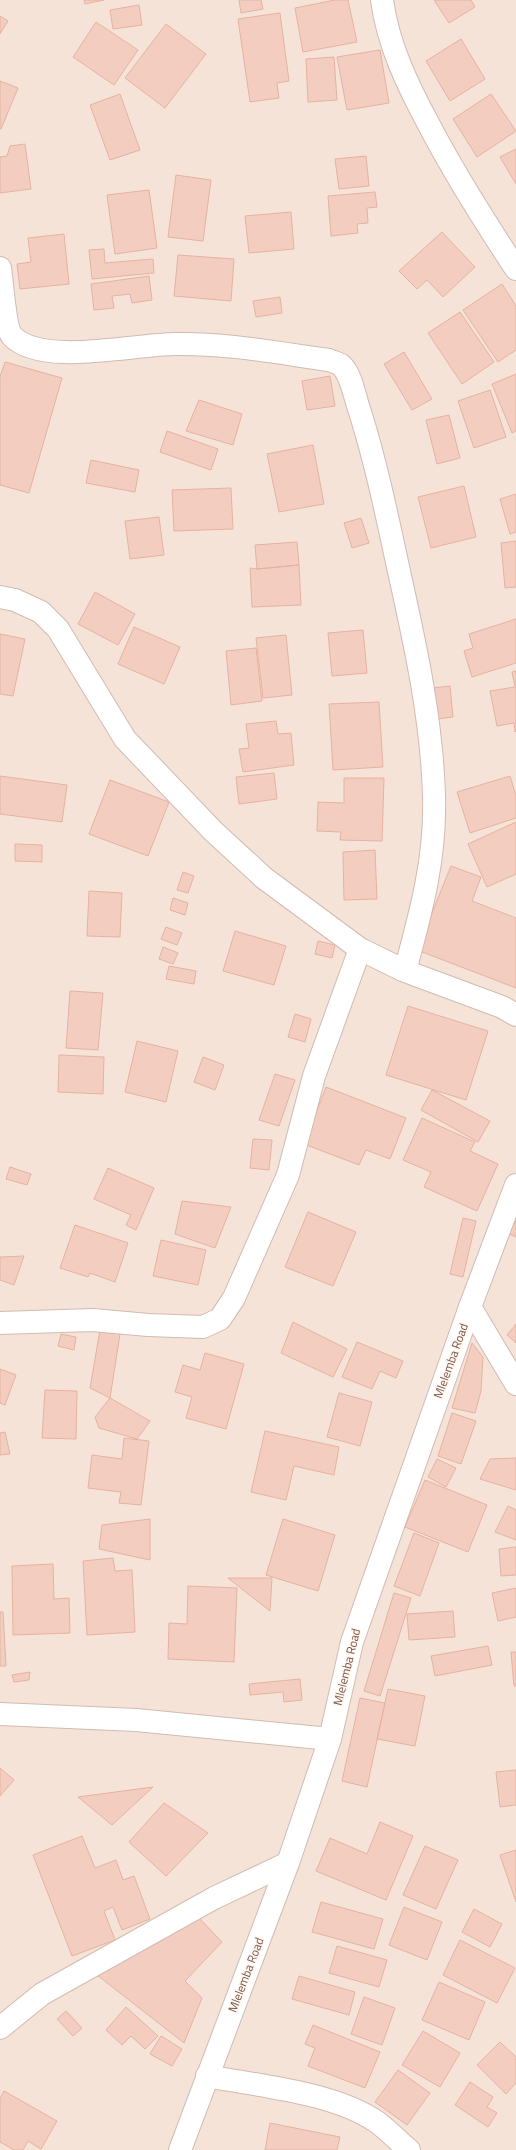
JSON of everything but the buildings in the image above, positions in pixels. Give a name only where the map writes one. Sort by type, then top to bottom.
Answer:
[{"type":"street","points":[[382,0],[384,13],[404,78],[456,176],[516,269]]},
{"type":"street","points":[[0,268],[10,335],[21,344],[40,350],[88,352],[175,344],[242,347],[329,360],[341,365],[348,377],[370,444],[408,611],[425,700],[431,753],[434,796],[433,853],[424,903],[405,971]]},
{"type":"street","points":[[0,597],[15,600],[41,612],[58,629],[126,739],[213,832],[264,878],[360,949],[405,971],[502,1008],[516,1015]]},
{"type":"street","points":[[0,1323],[93,1320],[148,1325],[203,1327],[220,1319],[234,1298],[288,1175],[314,1076],[360,949]]},
{"type":"street","name":"Mlelemba Road","points":[[180,2150],[288,1863],[330,1738],[352,1642],[470,1306],[516,1185]]},
{"type":"street","points":[[470,1306],[516,1384]]},
{"type":"street","points":[[0,1714],[136,1720],[330,1738]]},
{"type":"street","points":[[0,2028],[42,1994],[214,1898],[288,1863]]},
{"type":"street","points":[[207,2076],[326,2098],[351,2108],[377,2122],[408,2150]]},
{"type":"shaded area","points":[[0,0],[516,0],[516,2150],[0,2150]]}]
